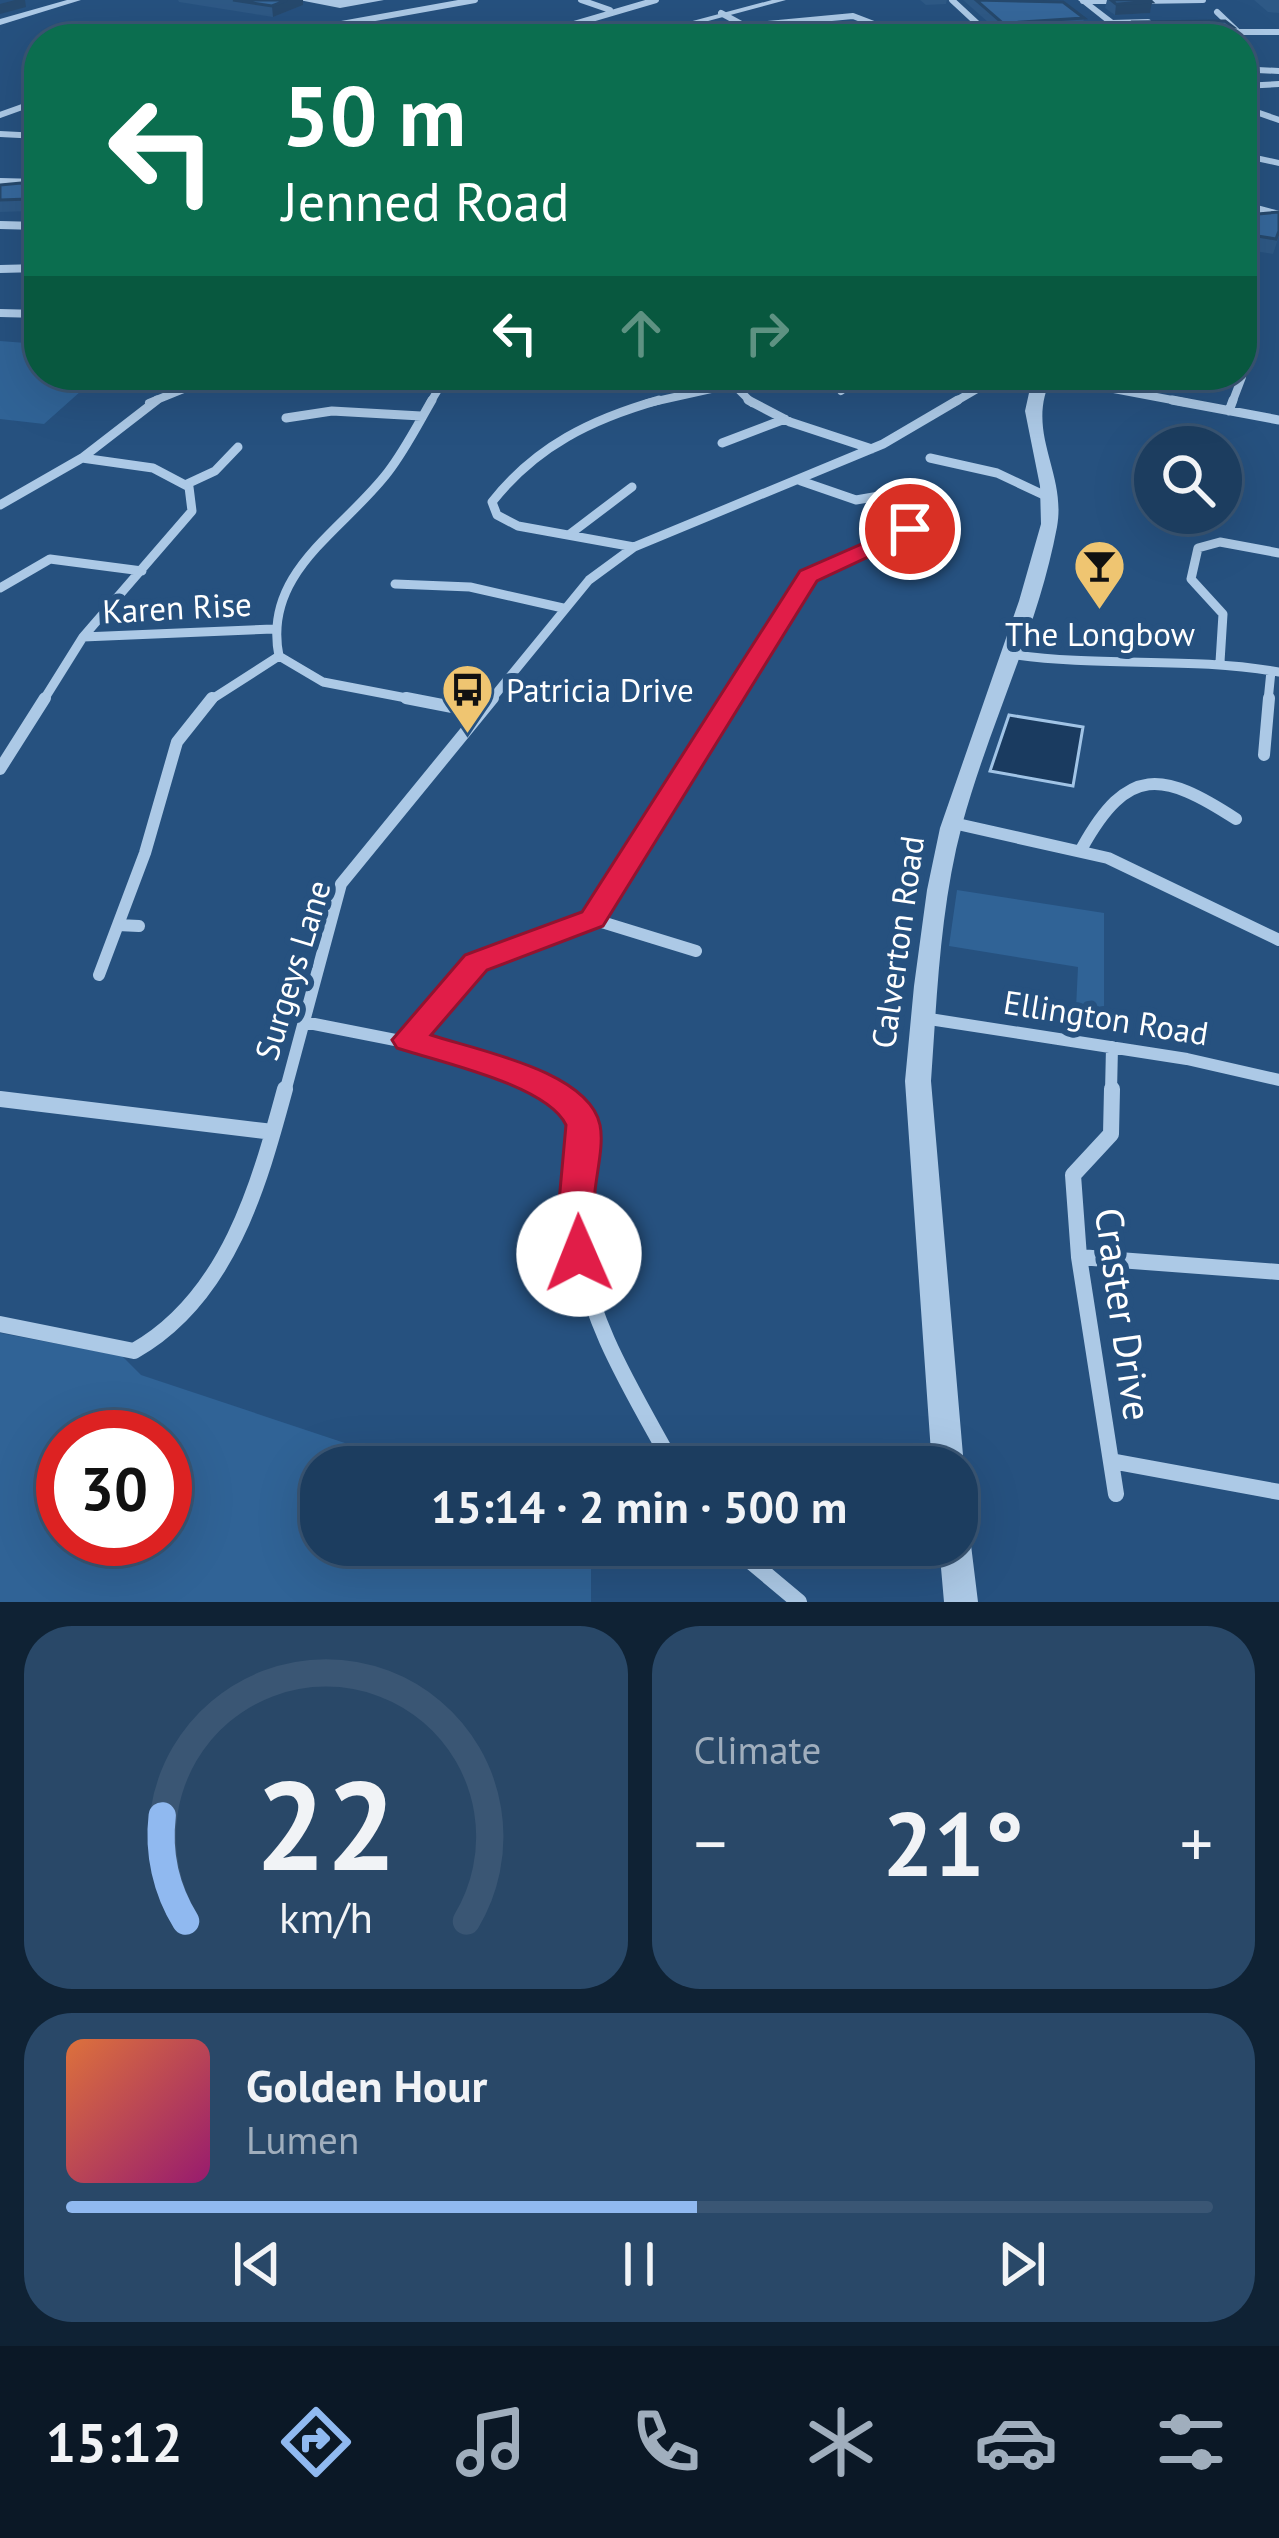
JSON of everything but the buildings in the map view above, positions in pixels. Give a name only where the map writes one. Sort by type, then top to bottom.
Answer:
[{"type":"street","points":[[0,22],[77,0]]},
{"type":"street","points":[[303,0],[340,5],[380,0]]},
{"type":"street","points":[[341,24],[475,0]]},
{"type":"street","points":[[580,0],[611,11]]},
{"type":"street","points":[[570,24],[656,0]]},
{"type":"street","points":[[682,24],[782,0]]},
{"type":"street","points":[[952,0],[978,24]]},
{"type":"street","points":[[1071,5],[1203,1],[1231,24]]},
{"type":"street","points":[[1085,2],[1112,23],[1165,22]]},
{"type":"street","points":[[763,24],[861,12],[886,24]]},
{"type":"street","points":[[721,13],[743,24]]},
{"type":"street","points":[[1202,22],[1228,21]]},
{"type":"street","points":[[1257,70],[1279,71]]},
{"type":"street","points":[[0,505],[82,458],[149,403],[181,390]]},
{"type":"street","points":[[437,390],[368,498],[293,578],[273,629],[279,656],[295,671],[323,682],[478,712]]},
{"type":"street","points":[[634,548],[506,521],[492,502],[530,463],[594,422],[688,390]]},
{"type":"street","points":[[741,390],[785,419],[872,449]]},
{"type":"street","name":"Surgeys Lane","points":[[0,1324],[134,1351],[158,1338],[246,1222],[341,884],[563,608],[601,569],[634,548],[872,449],[972,390]]},
{"type":"street","name":"Calverton Road","points":[[946,1446],[920,1105],[923,1018],[937,894],[953,823],[1050,517],[1030,411],[1039,390]]},
{"type":"street","points":[[1122,390],[1279,420]]},
{"type":"street","points":[[1229,411],[1237,390]]},
{"type":"street","points":[[286,419],[332,411],[421,416]]},
{"type":"street","points":[[722,443],[785,419]]},
{"type":"street","points":[[187,484],[214,471],[238,447]]},
{"type":"street","points":[[82,458],[153,468],[187,484]]},
{"type":"street","points":[[930,458],[990,470],[1011,478],[1034,497],[1048,497]]},
{"type":"street","points":[[801,481],[856,500],[908,491]]},
{"type":"street","points":[[0,769],[82,638],[188,521],[192,506],[187,484]]},
{"type":"street","points":[[570,534],[632,487]]},
{"type":"street","points":[[592,919],[808,576],[907,534],[911,508],[894,496]]},
{"type":"street","points":[[1220,662],[1223,614],[1191,579],[1198,548],[1209,543],[1279,553]]},
{"type":"street","points":[[0,587],[26,563],[46,556],[142,571]]},
{"type":"street","points":[[394,584],[470,586],[563,608]]},
{"type":"street","name":"Karen Rise","points":[[82,638],[273,629]]},
{"type":"street","points":[[1009,653],[1082,665],[1220,662],[1275,671],[1264,755]]},
{"type":"street","points":[[99,975],[177,742],[214,694],[279,656]]},
{"type":"street","points":[[1082,848],[1101,811],[1145,781],[1181,783],[1236,818]]},
{"type":"street","points":[[1205,818],[1221,809]]},
{"type":"street","points":[[953,823],[1082,848],[1279,940]]},
{"type":"street","points":[[408,1040],[476,962],[592,919],[696,951]]},
{"type":"street","points":[[118,925],[139,926]]},
{"type":"street","name":"Ellington Road","points":[[923,1018],[1112,1047],[1279,1080]]},
{"type":"street","points":[[304,1022],[366,1028],[408,1040],[540,1083],[574,1106],[583,1125],[575,1224],[579,1254],[596,1308],[664,1446]]},
{"type":"street","name":"Craster Drive","points":[[1112,1047],[1111,1134],[1073,1175],[1078,1257],[1116,1494]]},
{"type":"street","points":[[0,1099],[273,1132]]},
{"type":"street","points":[[1078,1257],[1279,1273]]},
{"type":"street","points":[[1111,1461],[1279,1492]]},
{"type":"street","points":[[756,1566],[799,1602]]},
{"type":"street","points":[[958,1566],[961,1602]]},
{"type":"shaded area","points":[[0,341],[24,343],[24,390],[82,390],[44,424],[0,419]]},
{"type":"shaded area","points":[[1009,715],[1083,727],[1073,786],[990,771]]},
{"type":"shaded area","points":[[957,890],[1104,913],[1104,1034],[1075,1029],[1078,967],[949,946]]},
{"type":"shaded area","points":[[0,1333],[122,1356],[141,1375],[354,1446],[300,1446],[300,1566],[591,1566],[591,1602],[0,1602]]},
{"type":"place","name":"The Longbow","points":[[1100,612]]},
{"type":"place","name":"Patricia Drive","points":[[467,735]]},
{"type":"route","points":[[579,1254],[575,1224],[584,1146],[583,1125],[574,1106],[540,1083],[408,1040],[476,962],[592,919],[808,576],[910,529]]}]
